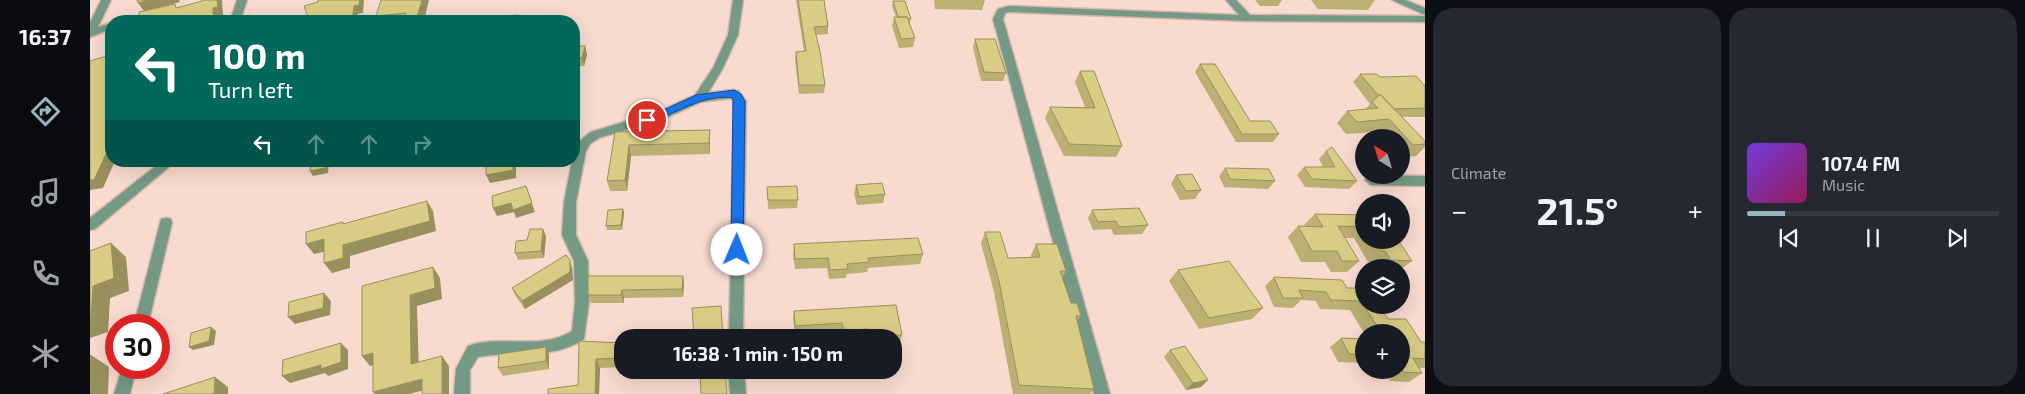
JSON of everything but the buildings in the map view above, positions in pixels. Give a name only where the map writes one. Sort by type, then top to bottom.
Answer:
[{"type":"street","points":[[90,33],[106,0]]},
{"type":"street","points":[[237,15],[242,0]]},
{"type":"street","points":[[700,98],[718,68],[733,35],[738,0]]},
{"type":"street","points":[[1231,0],[1247,18]]},
{"type":"street","points":[[1398,0],[1425,12]]},
{"type":"street","points":[[1102,394],[1014,81],[998,19],[1001,11],[1010,9],[1247,18],[1425,19]]},
{"type":"street","points":[[90,33],[105,28]]},
{"type":"street","points":[[580,150],[586,141],[595,135],[664,114],[700,98],[734,94],[740,101],[736,329]]},
{"type":"street","points":[[90,225],[162,167]]},
{"type":"street","points":[[462,394],[463,369],[473,351],[487,347],[532,348],[567,342],[579,334],[582,302],[581,261],[568,235],[570,202],[577,167]]},
{"type":"street","points":[[1410,181],[1425,181]]},
{"type":"street","points":[[143,314],[166,223]]},
{"type":"street","points":[[122,394],[126,379]]},
{"type":"street","points":[[737,379],[738,394]]},
{"type":"route","points":[[647,120],[700,98],[734,94],[737,96],[740,101],[737,250]]}]
